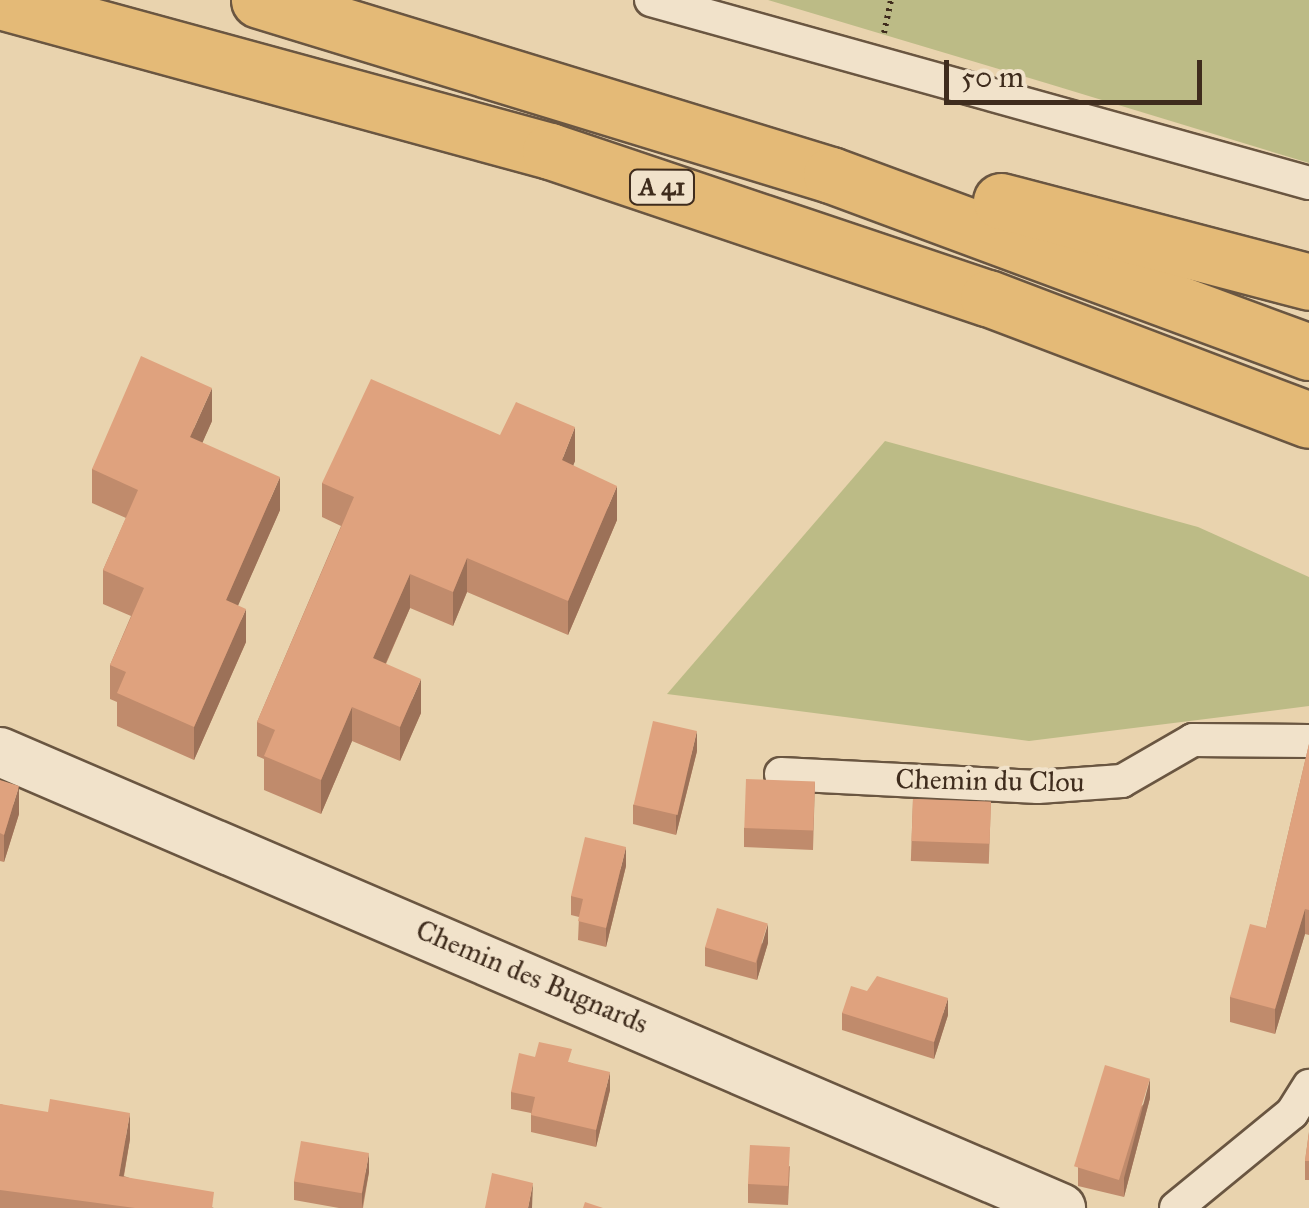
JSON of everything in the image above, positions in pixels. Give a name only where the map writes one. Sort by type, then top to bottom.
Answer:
[{"type":"highway","name":"A 41","points":[[259,0],[586,94],[1031,245],[1309,352]]},
{"type":"highway","name":"A 41","points":[[0,1],[550,151],[988,298],[1309,420]]},
{"type":"highway","points":[[586,94],[1309,282]]},
{"type":"street","points":[[652,0],[1309,183]]},
{"type":"street","name":"Chemin du Clou","points":[[781,774],[1038,787],[1122,781],[1194,740],[1309,741]]},
{"type":"street","name":"Chemin des Bugnards","points":[[0,752],[1060,1208]]},
{"type":"street","points":[[1176,1208],[1292,1113],[1309,1086]]},
{"type":"shaded area","points":[[768,0],[1309,0],[1309,163],[1046,83]]},
{"type":"shaded area","points":[[885,441],[1198,527],[1309,577],[1309,706],[1029,741],[667,694]]},
{"type":"building","points":[[141,356],[212,388],[190,437],[280,477],[226,600],[246,609],[194,727],[117,693],[126,672],[110,665],[144,588],[103,570],[138,490],[92,469]]},
{"type":"building","points":[[371,379],[500,435],[516,402],[575,427],[562,460],[617,486],[568,601],[467,558],[453,592],[410,574],[373,658],[421,679],[400,727],[352,707],[321,780],[264,756],[275,730],[257,722],[354,497],[322,483]]},
{"type":"building","points":[[653,721],[697,731],[678,815],[634,805]]},
{"type":"building","points":[[1309,744],[1309,910],[1305,909],[1275,1009],[1230,997],[1250,924],[1266,928]]},
{"type":"building","points":[[746,779],[815,781],[813,830],[744,828]]},
{"type":"building","points":[[0,780],[19,786],[4,835],[0,833]]},
{"type":"building","points":[[913,799],[991,802],[989,844],[912,841]]},
{"type":"building","points":[[585,837],[626,847],[606,928],[578,921],[583,899],[571,896]]},
{"type":"building","points":[[717,908],[768,923],[756,963],[705,947]]},
{"type":"building","points":[[877,976],[948,998],[934,1042],[842,1013],[851,986],[867,991]]},
{"type":"building","points":[[539,1042],[572,1049],[568,1062],[610,1072],[596,1130],[531,1115],[535,1097],[511,1092],[519,1053],[535,1057]]},
{"type":"building","points":[[1105,1065],[1150,1079],[1119,1180],[1074,1166]]},
{"type":"building","points":[[50,1099],[130,1113],[119,1176],[214,1192],[212,1208],[135,1208],[0,1190],[0,1104],[48,1112]]},
{"type":"building","points":[[301,1141],[369,1153],[362,1193],[294,1181]]},
{"type":"building","points":[[750,1145],[790,1147],[788,1186],[748,1184]]},
{"type":"building","points":[[492,1173],[533,1183],[528,1208],[485,1208]]}]
